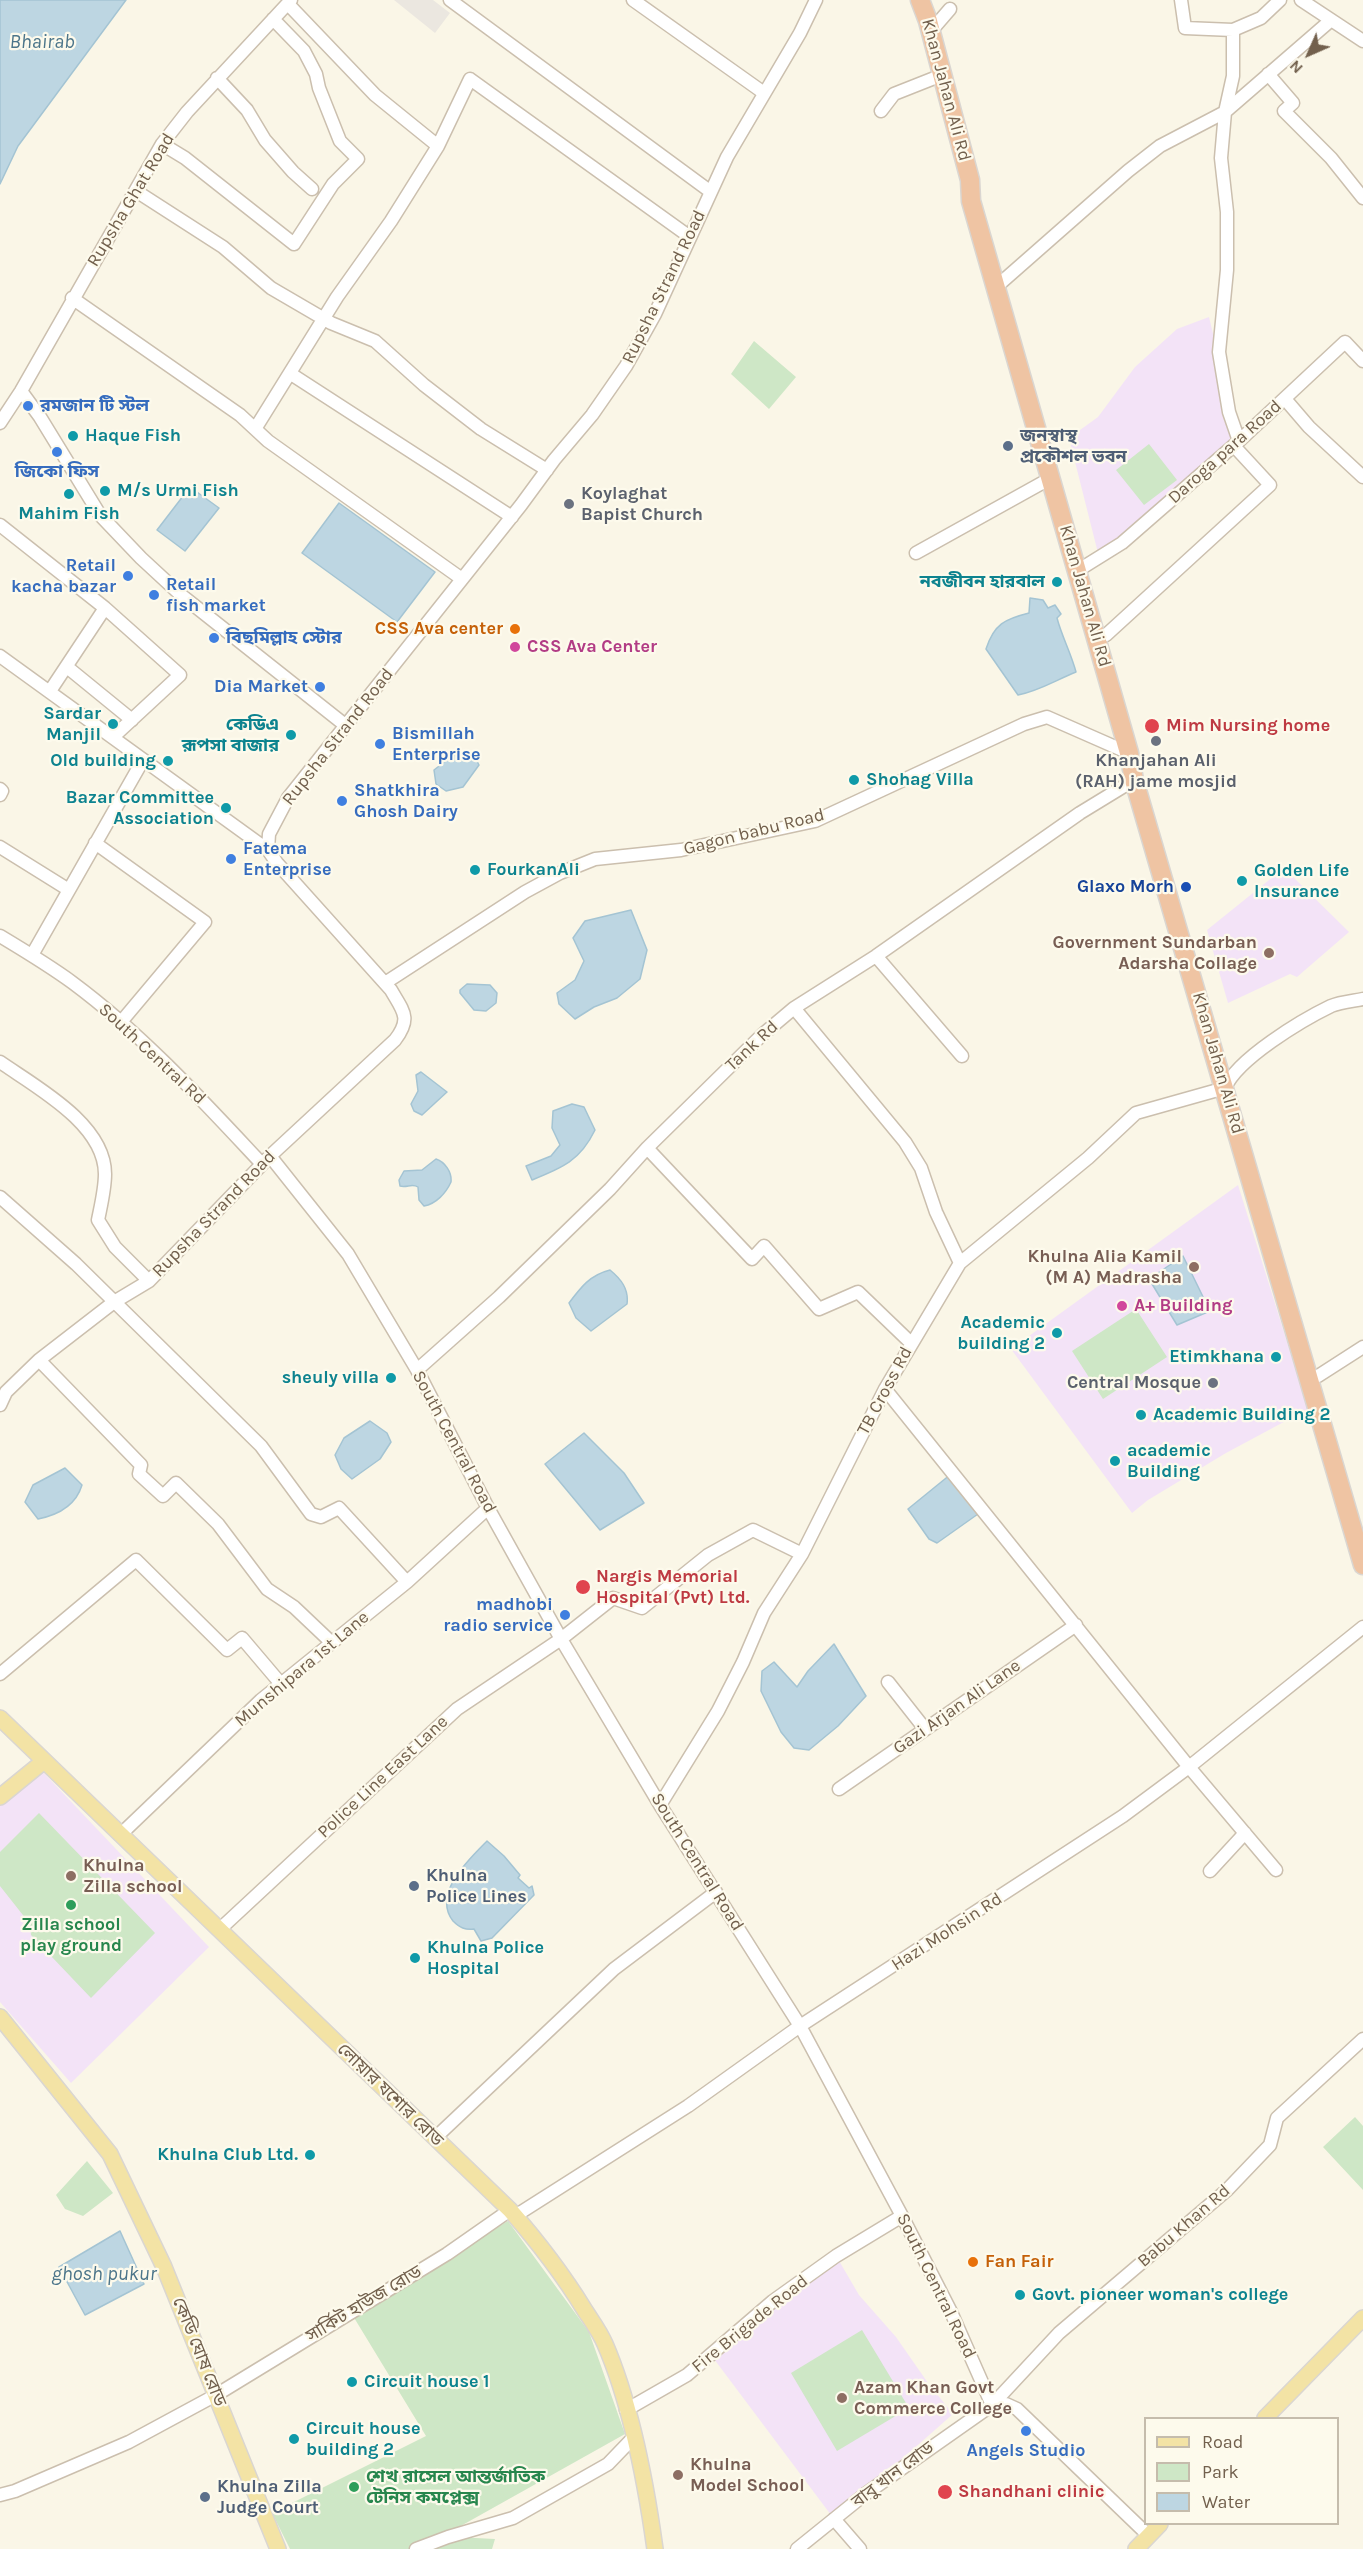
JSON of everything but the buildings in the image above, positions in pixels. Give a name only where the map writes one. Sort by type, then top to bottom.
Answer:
[{"type":"highway","name":"Khan Jahan Ali Rd","points":[[920,0],[931,31],[970,180],[980,198],[1051,478],[1106,635],[1227,1082],[1363,1566]]},
{"type":"highway","name":"Khan Jahan Ali Rd","points":[[1000,284],[1082,568],[1134,780],[1295,1293],[1363,1534]]},
{"type":"main road","name":"লোয়ার যশোর রোড","points":[[0,1718],[513,2213],[561,2271],[604,2343],[626,2410],[647,2493],[655,2549]]},
{"type":"main road","points":[[0,1797],[44,1761]]},
{"type":"main road","name":"কেডি ঘোষ রোড","points":[[0,2016],[111,2154],[164,2268],[278,2549]]},
{"type":"main road","points":[[1266,2417],[1363,2318]]},
{"type":"main road","points":[[1136,2549],[1158,2525]]},
{"type":"street","points":[[450,0],[711,192]]},
{"type":"street","points":[[633,0],[764,93]]},
{"type":"street","name":"Rupsha Strand Road","points":[[1,1399],[39,1360],[114,1302],[149,1281],[266,1160],[395,1040],[404,1028],[406,1018],[403,1010],[385,983],[268,850],[269,834],[288,798],[592,416],[626,366],[655,314],[727,157],[800,33],[816,0]]},
{"type":"street","points":[[1181,0],[1185,28],[1233,30],[1261,18],[1280,0]]},
{"type":"street","points":[[1301,0],[1363,42]]},
{"type":"street","points":[[290,2],[375,95],[438,146]]},
{"type":"street","name":"Rupsha Ghat Road","points":[[0,423],[21,391],[72,298],[162,144],[186,112],[290,2]]},
{"type":"street","points":[[931,31],[950,9]]},
{"type":"street","points":[[162,144],[186,158],[294,244],[333,184],[357,159],[340,141],[318,88],[316,74],[304,51],[273,20]]},
{"type":"street","points":[[1000,284],[1128,171],[1160,146],[1225,112],[1329,21]]},
{"type":"street","points":[[1106,635],[1270,485],[1237,443],[1229,412],[1219,352],[1227,270],[1227,212],[1221,158],[1225,112],[1233,76],[1233,30]]},
{"type":"street","points":[[1268,74],[1293,103],[1284,111],[1331,158],[1363,198]]},
{"type":"street","points":[[881,111],[894,94],[942,75]]},
{"type":"street","points":[[217,78],[247,110],[265,140],[293,172],[312,189]]},
{"type":"street","points":[[255,429],[337,297],[390,221],[438,146],[470,79],[690,237]]},
{"type":"street","points":[[135,191],[223,247],[271,288],[325,319],[375,341],[424,385],[481,429],[547,470]]},
{"type":"street","points":[[72,298],[193,381],[240,415],[278,448],[462,579]]},
{"type":"street","name":"Daroga para Road","points":[[1082,568],[1122,543],[1237,443],[1345,342],[1358,347],[1363,361]]},
{"type":"street","points":[[291,374],[512,517]]},
{"type":"street","points":[[21,391],[40,417],[100,514],[141,558],[181,595],[345,725]]},
{"type":"street","points":[[1285,399],[1317,435],[1363,477]]},
{"type":"street","points":[[916,553],[1051,478]]},
{"type":"street","points":[[0,525],[105,608],[180,675],[113,737]]},
{"type":"street","points":[[50,691],[105,608]]},
{"type":"street","points":[[0,656],[268,850]]},
{"type":"street","points":[[67,667],[132,720]]},
{"type":"street","name":"Gagon babu Road","points":[[385,983],[525,892],[586,862],[595,859],[681,850],[815,821],[1024,724],[1047,717],[1129,753]]},
{"type":"street","points":[[32,955],[143,760]]},
{"type":"street","name":"Tank Rd","points":[[417,1370],[499,1297],[610,1189],[647,1148],[762,1035],[794,1008],[876,956],[1080,813],[1134,780]]},
{"type":"street","points":[[0,789],[2,791],[0,795]]},
{"type":"street","points":[[95,843],[205,922],[121,1022]]},
{"type":"street","points":[[0,847],[69,890]]},
{"type":"street","name":"South Central Rd","points":[[0,936],[73,983],[121,1022],[266,1160]]},
{"type":"street","points":[[876,956],[962,1056]]},
{"type":"street","points":[[1227,1082],[1246,1060],[1333,1005],[1363,999]]},
{"type":"street","points":[[794,1008],[905,1142],[921,1168],[936,1212],[960,1263]]},
{"type":"street","points":[[0,1062],[75,1115],[99,1145],[105,1173],[98,1220],[115,1247],[149,1281]]},
{"type":"street","name":"TB Cross Rd","points":[[660,1805],[718,1711],[743,1662],[764,1613],[802,1554],[885,1389],[960,1263],[1088,1158],[1137,1113],[1227,1082]]},
{"type":"street","points":[[647,1148],[752,1259],[764,1246],[819,1309],[858,1292],[911,1342]]},
{"type":"street","name":"South Central Road","points":[[266,1160],[348,1254],[417,1370],[488,1508],[561,1639],[660,1805],[800,2026],[951,2312],[992,2405]]},
{"type":"street","points":[[0,1197],[76,1264],[261,1446],[311,1514],[321,1517],[339,1508],[407,1582]]},
{"type":"street","points":[[1318,1376],[1363,1347]]},
{"type":"street","points":[[39,1360],[141,1465],[139,1474],[163,1496],[176,1483],[218,1524],[267,1589],[294,1607],[332,1643]]},
{"type":"street","points":[[885,1389],[1189,1767],[1276,1870]]},
{"type":"street","name":"Munshipara 1st Lane","points":[[120,1835],[261,1700],[407,1582],[488,1508]]},
{"type":"street","name":"Police Line East Lane","points":[[219,1930],[457,1709],[561,1639],[613,1598],[642,1608],[708,1555],[753,1530],[802,1554]]},
{"type":"street","points":[[0,1674],[136,1560],[227,1650],[242,1638],[281,1684]]},
{"type":"street","name":"Gazi Arjan Ali Lane","points":[[839,1789],[1076,1625]]},
{"type":"street","name":"Hazi Mohsin Rd","points":[[513,2213],[688,2106],[800,2026],[1123,1816],[1189,1767],[1363,1627]]},
{"type":"street","points":[[888,1682],[925,1730]]},
{"type":"street","points":[[1210,1871],[1245,1833]]},
{"type":"street","points":[[435,2138],[614,1968],[716,1892]]},
{"type":"street","name":"Babu Khan Rd","points":[[992,2405],[1059,2333],[1227,2190],[1270,2145],[1277,2118],[1363,2039]]},
{"type":"street","name":"সার্কিট হাউজ রোড","points":[[0,2495],[15,2491],[129,2442],[216,2395],[513,2213]]},
{"type":"street","name":"Fire Brigade Road","points":[[626,2410],[687,2375],[773,2301],[836,2256],[902,2216]]},
{"type":"street","points":[[992,2405],[1006,2404],[1017,2409],[1148,2535]]},
{"type":"street","name":"বাবু খান রোড","points":[[797,2549],[933,2445],[992,2405]]},
{"type":"street","points":[[416,2549],[513,2518],[608,2464],[633,2438]]},
{"type":"street","points":[[834,2519],[860,2549]]},
{"type":"shaded area","points":[[394,0],[433,0],[450,13],[435,33]]},
{"type":"shaded area","points":[[1209,317],[1239,441],[1099,557],[1069,438],[1098,417],[1135,367],[1177,329]]},
{"type":"shaded area","name":"Government Sundarban Adarsha Collage","points":[[1284,868],[1349,932],[1297,977],[1290,974],[1228,1003],[1207,930]]},
{"type":"shaded area","name":"Khulna Alia Kamil (M A) Madrasha","points":[[1238,1185],[1308,1409],[1226,1453],[1148,1500],[1132,1513],[1011,1349]]},
{"type":"shaded area","name":"Khulna Zilla school","points":[[41,1770],[209,1947],[71,2083],[0,2002],[0,1805]]},
{"type":"shaded area","name":"Azam Khan Govt Commerce College","points":[[838,2259],[859,2295],[896,2337],[953,2414],[834,2519],[711,2355]]},
{"type":"green space","points":[[754,341],[796,377],[769,409],[731,374]]},
{"type":"green space","points":[[1149,444],[1177,480],[1144,505],[1116,470]]},
{"type":"green space","points":[[1136,1309],[1167,1357],[1103,1399],[1072,1351]]},
{"type":"green space","name":"Zilla school play ground","points":[[39,1813],[155,1933],[91,1998],[31,1935],[30,1924],[0,1886],[0,1852]]},
{"type":"green space","points":[[1355,2117],[1363,2126],[1363,2190],[1323,2147]]},
{"type":"green space","points":[[87,2161],[113,2193],[83,2216],[65,2209],[56,2195]]},
{"type":"green space","points":[[508,2221],[589,2332],[625,2434],[425,2546],[456,2537],[495,2539],[492,2549],[290,2549],[272,2513],[426,2436],[353,2316]]},
{"type":"green space","name":"Azam Khan Govt Commerce College","points":[[862,2330],[909,2408],[837,2451],[791,2373]]},
{"type":"water","name":"Bhairab","points":[[0,0],[126,0],[18,146],[0,184]]},
{"type":"water","points":[[190,487],[219,508],[185,551],[157,530]]},
{"type":"water","points":[[339,503],[435,572],[397,622],[302,553]]},
{"type":"water","points":[[1030,598],[1043,600],[1048,608],[1055,605],[1061,614],[1057,618],[1076,672],[1018,695],[986,649],[997,628],[1007,620],[1029,613]]},
{"type":"water","points":[[472,752],[479,765],[463,787],[446,791],[436,784],[434,770],[452,756]]},
{"type":"water","points":[[631,910],[647,950],[640,979],[617,998],[594,1007],[575,1019],[559,1004],[557,993],[575,980],[584,961],[573,938],[585,921]]},
{"type":"water","points":[[467,984],[490,985],[497,993],[496,1003],[486,1011],[474,1010],[460,993],[460,990]]},
{"type":"water","points":[[421,1072],[447,1092],[422,1115],[414,1111],[411,1104],[418,1091],[416,1075]]},
{"type":"water","points":[[572,1104],[584,1107],[595,1130],[583,1149],[569,1162],[532,1180],[526,1166],[551,1156],[560,1145],[552,1128],[553,1111]]},
{"type":"water","points":[[436,1159],[447,1168],[451,1182],[440,1197],[424,1206],[419,1200],[418,1187],[400,1186],[399,1180],[404,1171],[422,1170]]},
{"type":"water","points":[[1183,1256],[1210,1311],[1177,1325],[1149,1279]]},
{"type":"water","points":[[610,1270],[623,1285],[627,1294],[627,1304],[591,1331],[576,1318],[569,1303],[591,1278]]},
{"type":"water","points":[[370,1421],[387,1433],[391,1442],[380,1459],[352,1479],[341,1469],[335,1455],[344,1438]]},
{"type":"water","points":[[584,1433],[624,1473],[644,1503],[600,1530],[545,1464]]},
{"type":"water","points":[[65,1468],[82,1485],[79,1492],[65,1508],[38,1519],[25,1502],[33,1485]]},
{"type":"water","points":[[951,1474],[978,1514],[937,1543],[929,1539],[908,1509]]},
{"type":"water","points":[[834,1644],[866,1696],[838,1726],[809,1750],[794,1748],[781,1732],[761,1691],[762,1671],[774,1662],[797,1687],[808,1671]]},
{"type":"water","points":[[487,1841],[520,1875],[518,1878],[529,1888],[532,1886],[534,1895],[492,1938],[481,1941],[474,1929],[463,1928],[453,1921],[448,1911],[447,1900],[455,1878]]},
{"type":"water","name":"ghosh pukur","points":[[120,2231],[144,2284],[85,2315],[59,2267]]},
{"type":"place","name":"রমজান টি স্টল","points":[[28,406]]},
{"type":"place","name":"Haque Fish","points":[[73,436]]},
{"type":"place","name":"জনস্বাস্থ প্রকৌশল ভবন","points":[[1008,446]]},
{"type":"place","name":"জিকো ফিস","points":[[57,452]]},
{"type":"place","name":"M/s Urmi Fish","points":[[105,491]]},
{"type":"place","name":"Mahim Fish","points":[[69,494]]},
{"type":"place","name":"Koylaghat Bapist Church","points":[[569,504]]},
{"type":"place","name":"Retail kacha bazar","points":[[128,576]]},
{"type":"place","name":"নবজীবন হারবাল","points":[[1057,582]]},
{"type":"place","name":"Retail fish market","points":[[154,595]]},
{"type":"place","name":"CSS Ava center","points":[[515,629]]},
{"type":"place","name":"বিছমিল্লাহ স্টোর","points":[[214,638]]},
{"type":"place","name":"CSS Ava Center","points":[[515,647]]},
{"type":"place","name":"Dia Market","points":[[320,687]]},
{"type":"place","name":"Sardar Manjil","points":[[113,724]]},
{"type":"place","name":"Mim Nursing home","points":[[1152,726]]},
{"type":"place","name":"কেডিএ রূপসা বাজার","points":[[291,735]]},
{"type":"place","name":"Khanjahan Ali (RAH) jame mosjid","points":[[1156,741]]},
{"type":"place","name":"Bismillah Enterprise","points":[[380,744]]},
{"type":"place","name":"Old building","points":[[168,761]]},
{"type":"place","name":"Shohag Villa","points":[[854,780]]},
{"type":"place","name":"Shatkhira Ghosh Dairy","points":[[342,801]]},
{"type":"place","name":"Bazar Committee Association","points":[[226,808]]},
{"type":"place","name":"Fatema Enterprise","points":[[231,859]]},
{"type":"place","name":"FourkanAli","points":[[475,870]]},
{"type":"place","name":"Golden Life Insurance","points":[[1242,881]]},
{"type":"place","name":"Glaxo Morh","points":[[1186,887]]},
{"type":"place","name":"Government Sundarban Adarsha Collage","points":[[1269,953]]},
{"type":"place","name":"Khulna Alia Kamil (M A) Madrasha","points":[[1194,1267]]},
{"type":"place","name":"A+ Building","points":[[1122,1306]]},
{"type":"place","name":"Academic building 2","points":[[1057,1333]]},
{"type":"place","name":"Etimkhana","points":[[1276,1357]]},
{"type":"place","name":"sheuly villa","points":[[391,1378]]},
{"type":"place","name":"Central Mosque","points":[[1213,1383]]},
{"type":"place","name":"Academic Building 2","points":[[1141,1415]]},
{"type":"place","name":"academic Building","points":[[1115,1461]]},
{"type":"place","name":"Nargis Memorial Hospital (Pvt) Ltd.","points":[[583,1587]]},
{"type":"place","name":"madhobi radio service","points":[[565,1615]]},
{"type":"place","name":"Khulna Zilla school","points":[[71,1876]]},
{"type":"place","name":"Khulna Police Lines","points":[[414,1886]]},
{"type":"place","name":"Zilla school play ground","points":[[71,1905]]},
{"type":"place","name":"Khulna Police Hospital","points":[[415,1958]]},
{"type":"place","name":"Khulna Club Ltd.","points":[[310,2155]]},
{"type":"place","name":"Fan Fair","points":[[973,2262]]},
{"type":"place","name":"Govt. pioneer woman's college","points":[[1020,2295]]},
{"type":"place","name":"Circuit house 1","points":[[352,2382]]},
{"type":"place","name":"Azam Khan Govt Commerce College","points":[[842,2398]]},
{"type":"place","name":"Angels Studio","points":[[1026,2431]]},
{"type":"place","name":"Circuit house building 2","points":[[294,2439]]},
{"type":"place","name":"Khulna Model School","points":[[678,2475]]},
{"type":"place","name":"শেখ রাসেল আন্তর্জাতিক টেনিস কমপ্লেক্স","points":[[354,2487]]},
{"type":"place","name":"Shandhani clinic","points":[[945,2492]]},
{"type":"place","name":"Khulna Zilla Judge Court","points":[[205,2497]]}]
